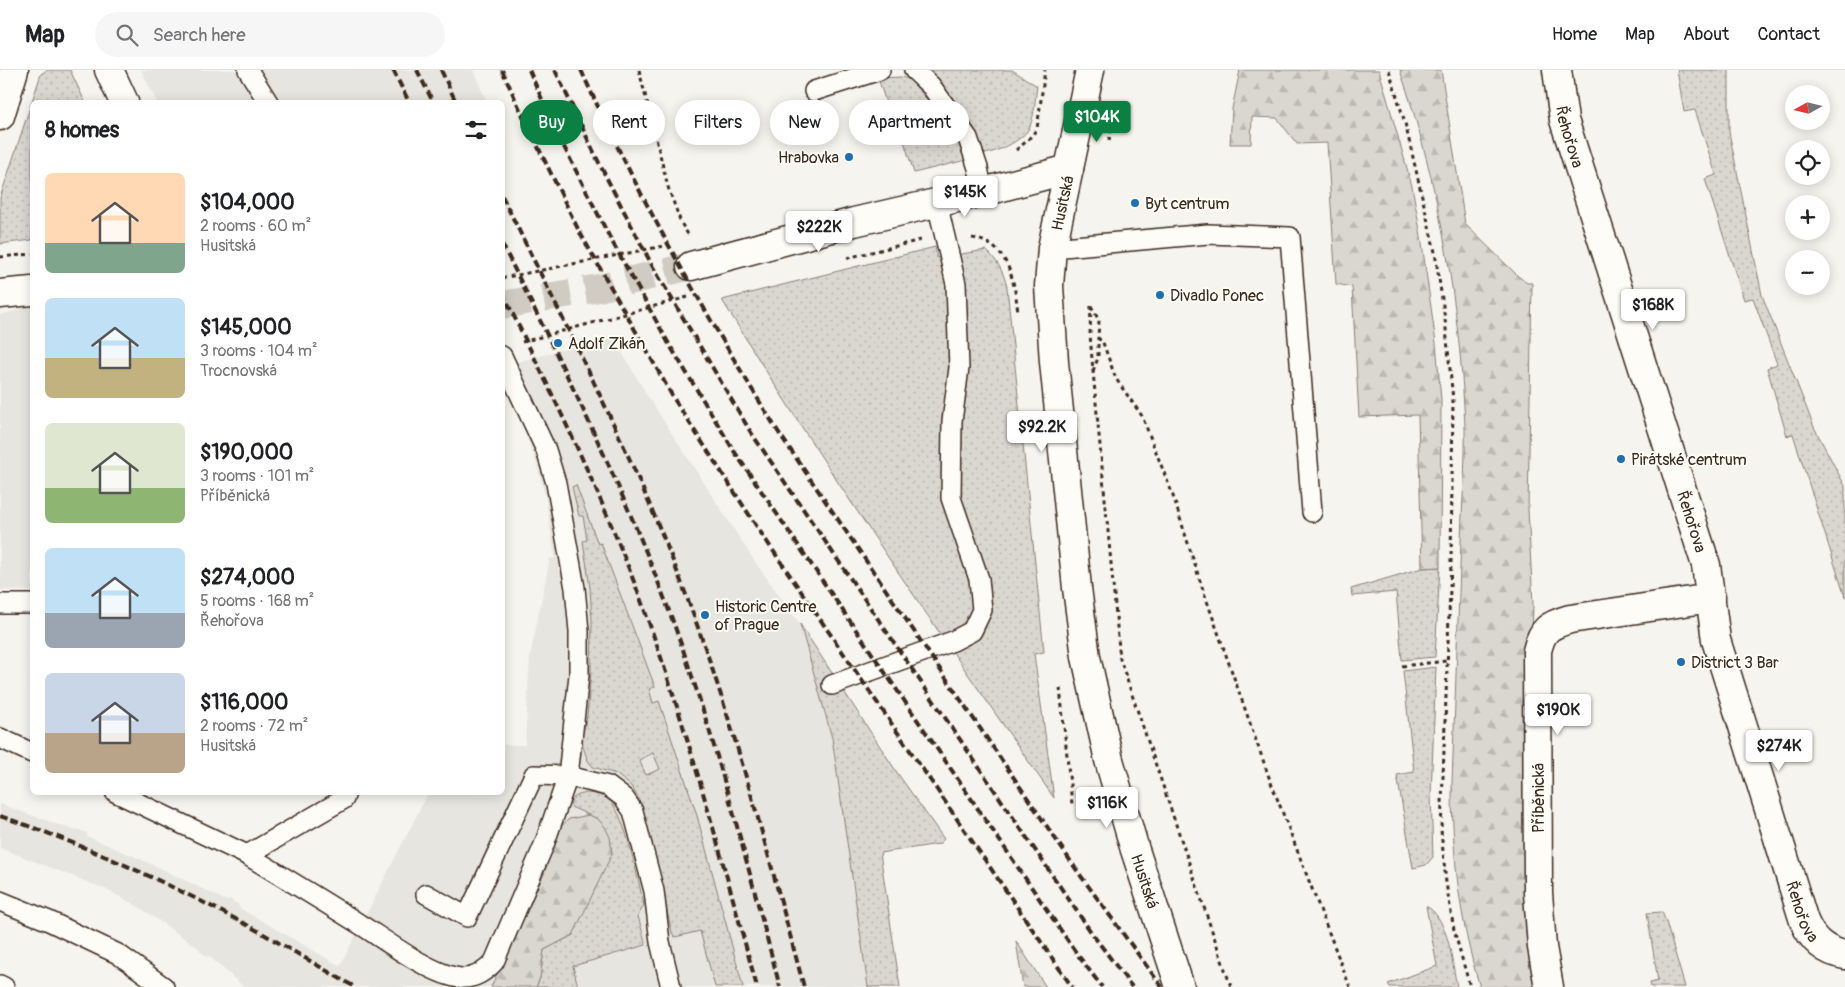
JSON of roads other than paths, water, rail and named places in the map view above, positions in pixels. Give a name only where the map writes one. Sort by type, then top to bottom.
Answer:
[{"type":"street","points":[[0,116],[14,70]]},
{"type":"street","points":[[108,70],[123,100]]},
{"type":"street","name":"Husitská","points":[[1090,70],[1052,248],[1049,286],[1054,362],[1077,588],[1086,657],[1109,760],[1180,987]]},
{"type":"street","name":"Řehořova","points":[[1557,70],[1564,120],[1706,565],[1716,640],[1804,921],[1809,933],[1817,942],[1835,953],[1845,955]]},
{"type":"street","points":[[692,254],[854,222],[983,192],[1069,169]]},
{"type":"street","points":[[0,294],[30,291]]},
{"type":"street","name":"Příběnická","points":[[1549,987],[1542,947],[1538,893],[1536,651],[1540,639],[1544,631],[1554,623],[1570,619],[1711,598]]},
{"type":"lane","points":[[248,70],[267,100]]},
{"type":"lane","points":[[814,91],[880,70]]},
{"type":"lane","points":[[914,70],[931,86],[968,138],[978,168],[983,192]]},
{"type":"lane","points":[[832,685],[953,641],[972,632],[982,610],[979,579],[951,498],[952,422],[958,368],[956,284],[938,203]]},
{"type":"lane","points":[[1052,248],[1208,234],[1290,237],[1312,512]]},
{"type":"lane","points":[[121,795],[247,855],[416,960],[451,976],[462,978],[475,976],[486,971],[494,962],[544,845],[568,776],[578,675],[579,630],[567,535],[556,483],[546,450],[505,362]]},
{"type":"lane","points":[[0,604],[30,604]]},
{"type":"lane","points":[[0,738],[30,753]]},
{"type":"lane","points":[[426,894],[467,917],[534,775],[568,776],[608,786],[624,798],[633,811],[654,891],[660,942],[671,987]]},
{"type":"lane","points":[[247,855],[344,798],[345,795]]},
{"type":"lane","points":[[0,901],[118,954],[164,987]]},
{"type":"lane","points":[[0,985],[4,987]]},
{"type":"tunnel","points":[[505,304],[599,288],[691,266]]},
{"type":"railway","points":[[393,70],[408,100]]},
{"type":"railway","points":[[417,70],[432,100]]},
{"type":"railway","points":[[441,70],[455,100]]},
{"type":"railway","points":[[502,70],[579,231],[674,399],[761,533],[1072,987]]},
{"type":"railway","points":[[529,70],[557,133],[609,236],[669,344],[734,451],[1077,954],[1102,987]]},
{"type":"railway","points":[[555,70],[601,167],[653,267],[750,431],[1093,935],[1132,987]]},
{"type":"railway","points":[[581,70],[649,209],[674,255],[725,345],[779,433],[1078,872],[1162,987]]},
{"type":"railway","points":[[505,202],[603,401],[672,558],[724,704],[804,987]]},
{"type":"railway","points":[[505,250],[611,470],[668,608],[715,748],[780,987]]},
{"type":"railway","points":[[505,298],[598,493],[647,617],[692,755],[757,987]]},
{"type":"railway","points":[[0,816],[66,840],[165,883],[260,932],[355,987]]},
{"type":"place","name":"Hrabovka","points":[[849,157]]},
{"type":"place","name":"Byt centrum","points":[[1135,203]]},
{"type":"place","name":"Divadlo Ponec","points":[[1160,295]]},
{"type":"place","name":"Adolf Zikán","points":[[558,343]]},
{"type":"place","name":"Pirátské centrum","points":[[1621,459]]},
{"type":"place","name":"Historic Centre of Prague","points":[[705,615]]},
{"type":"place","name":"District 3 Bar","points":[[1681,662]]}]
